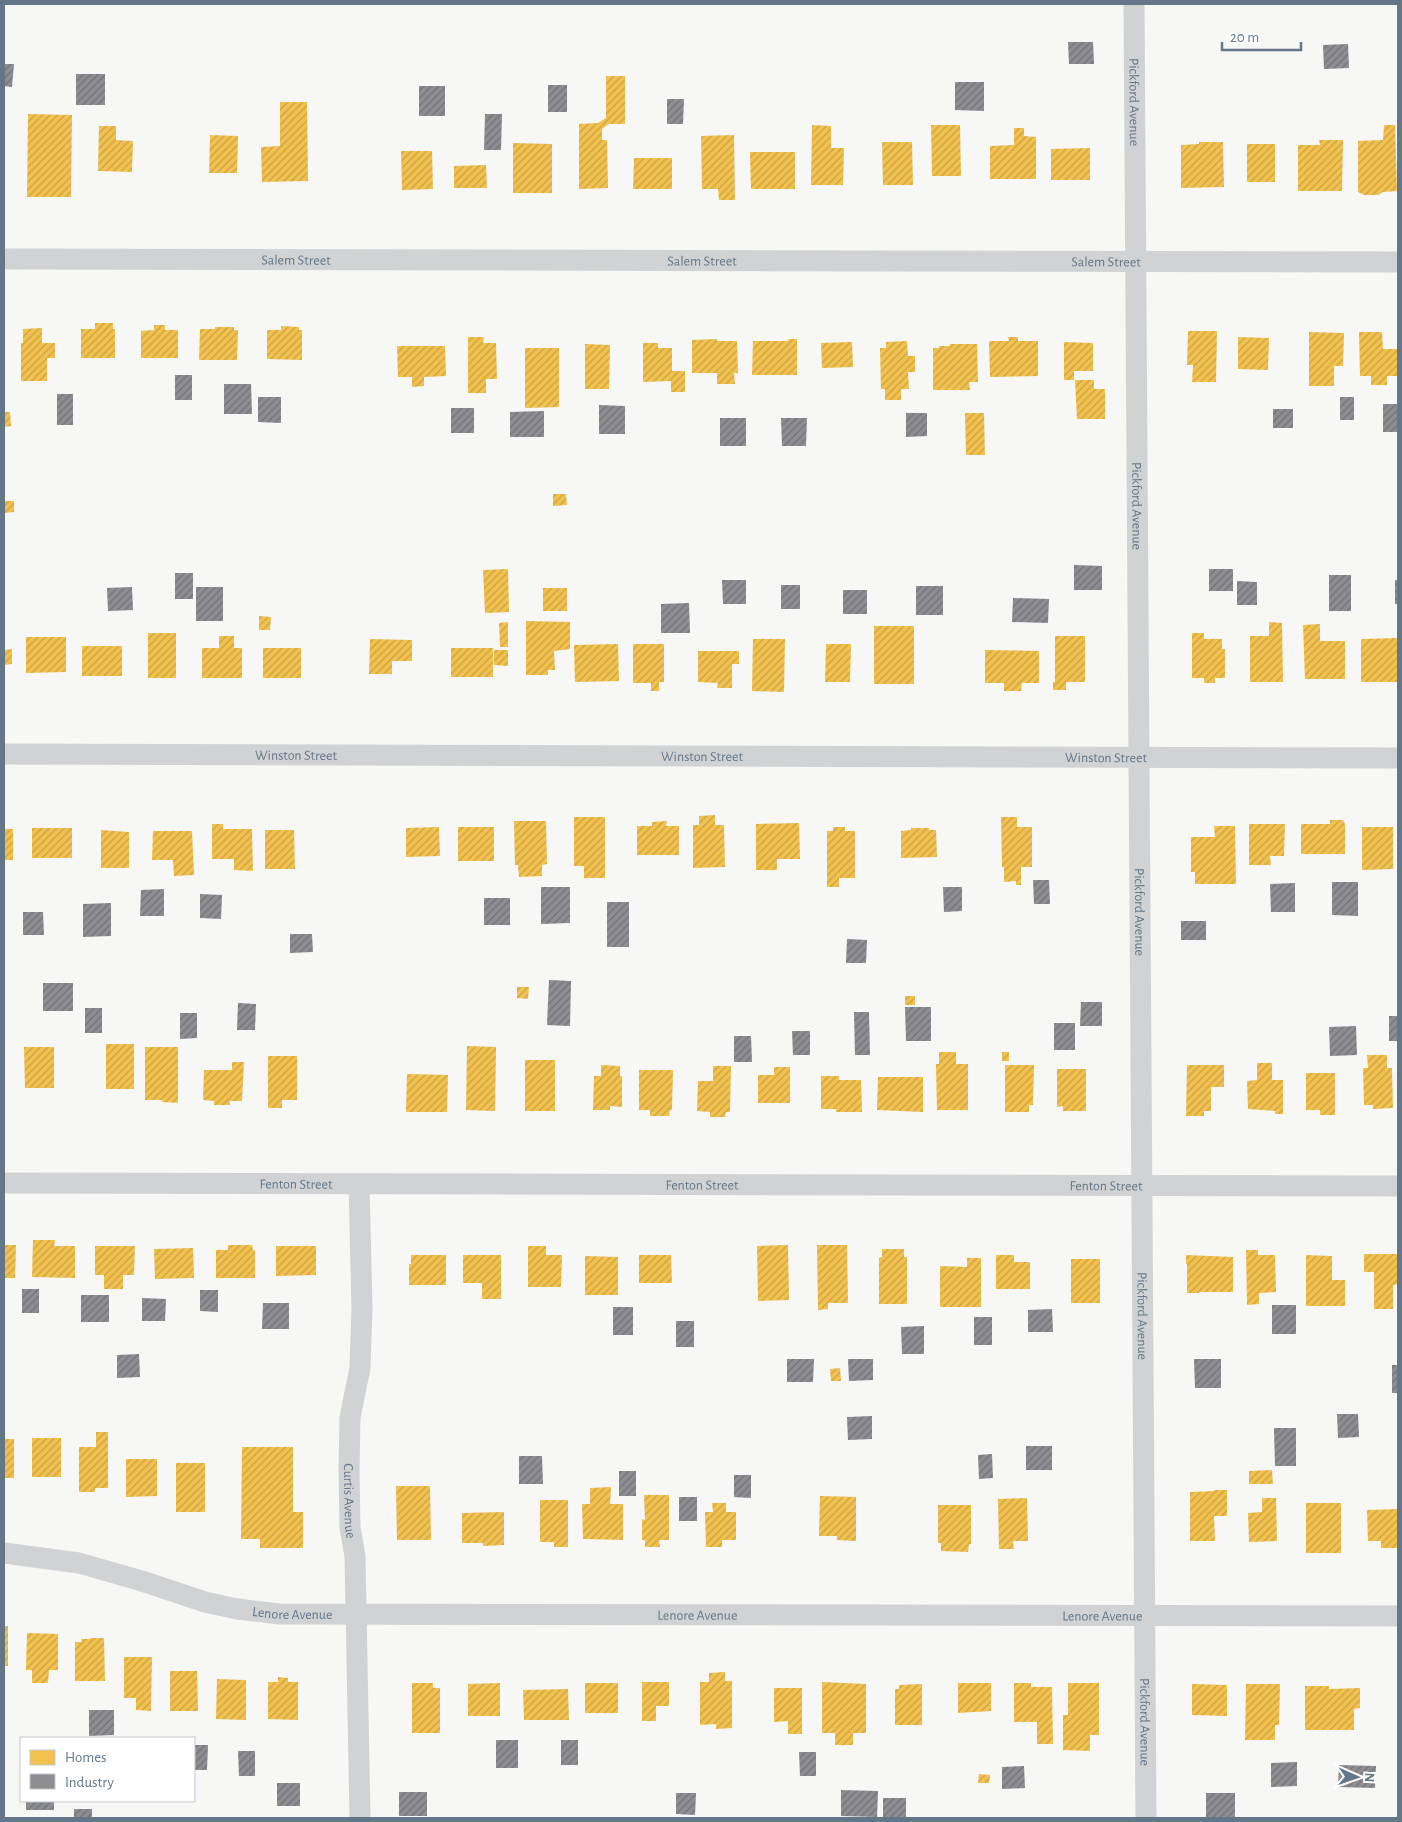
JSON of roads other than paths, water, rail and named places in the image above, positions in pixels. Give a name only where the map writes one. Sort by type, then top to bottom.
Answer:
[{"type":"street","name":"Pickford Avenue","points":[[1134,4],[1146,1818]]},
{"type":"street","name":"Salem Street","points":[[4,259],[1398,262]]},
{"type":"street","name":"Winston Street","points":[[4,754],[1398,758]]},
{"type":"street","name":"Fenton Street","points":[[4,1183],[1398,1186]]},
{"type":"street","name":"Curtis Avenue","points":[[359,1184],[362,1272],[361,1342],[360,1368],[350,1417],[349,1469],[350,1528],[355,1556],[360,1818]]},
{"type":"street","name":"Lenore Avenue","points":[[4,1553],[79,1563],[142,1581],[204,1602],[237,1609],[280,1614],[1398,1616]]}]
